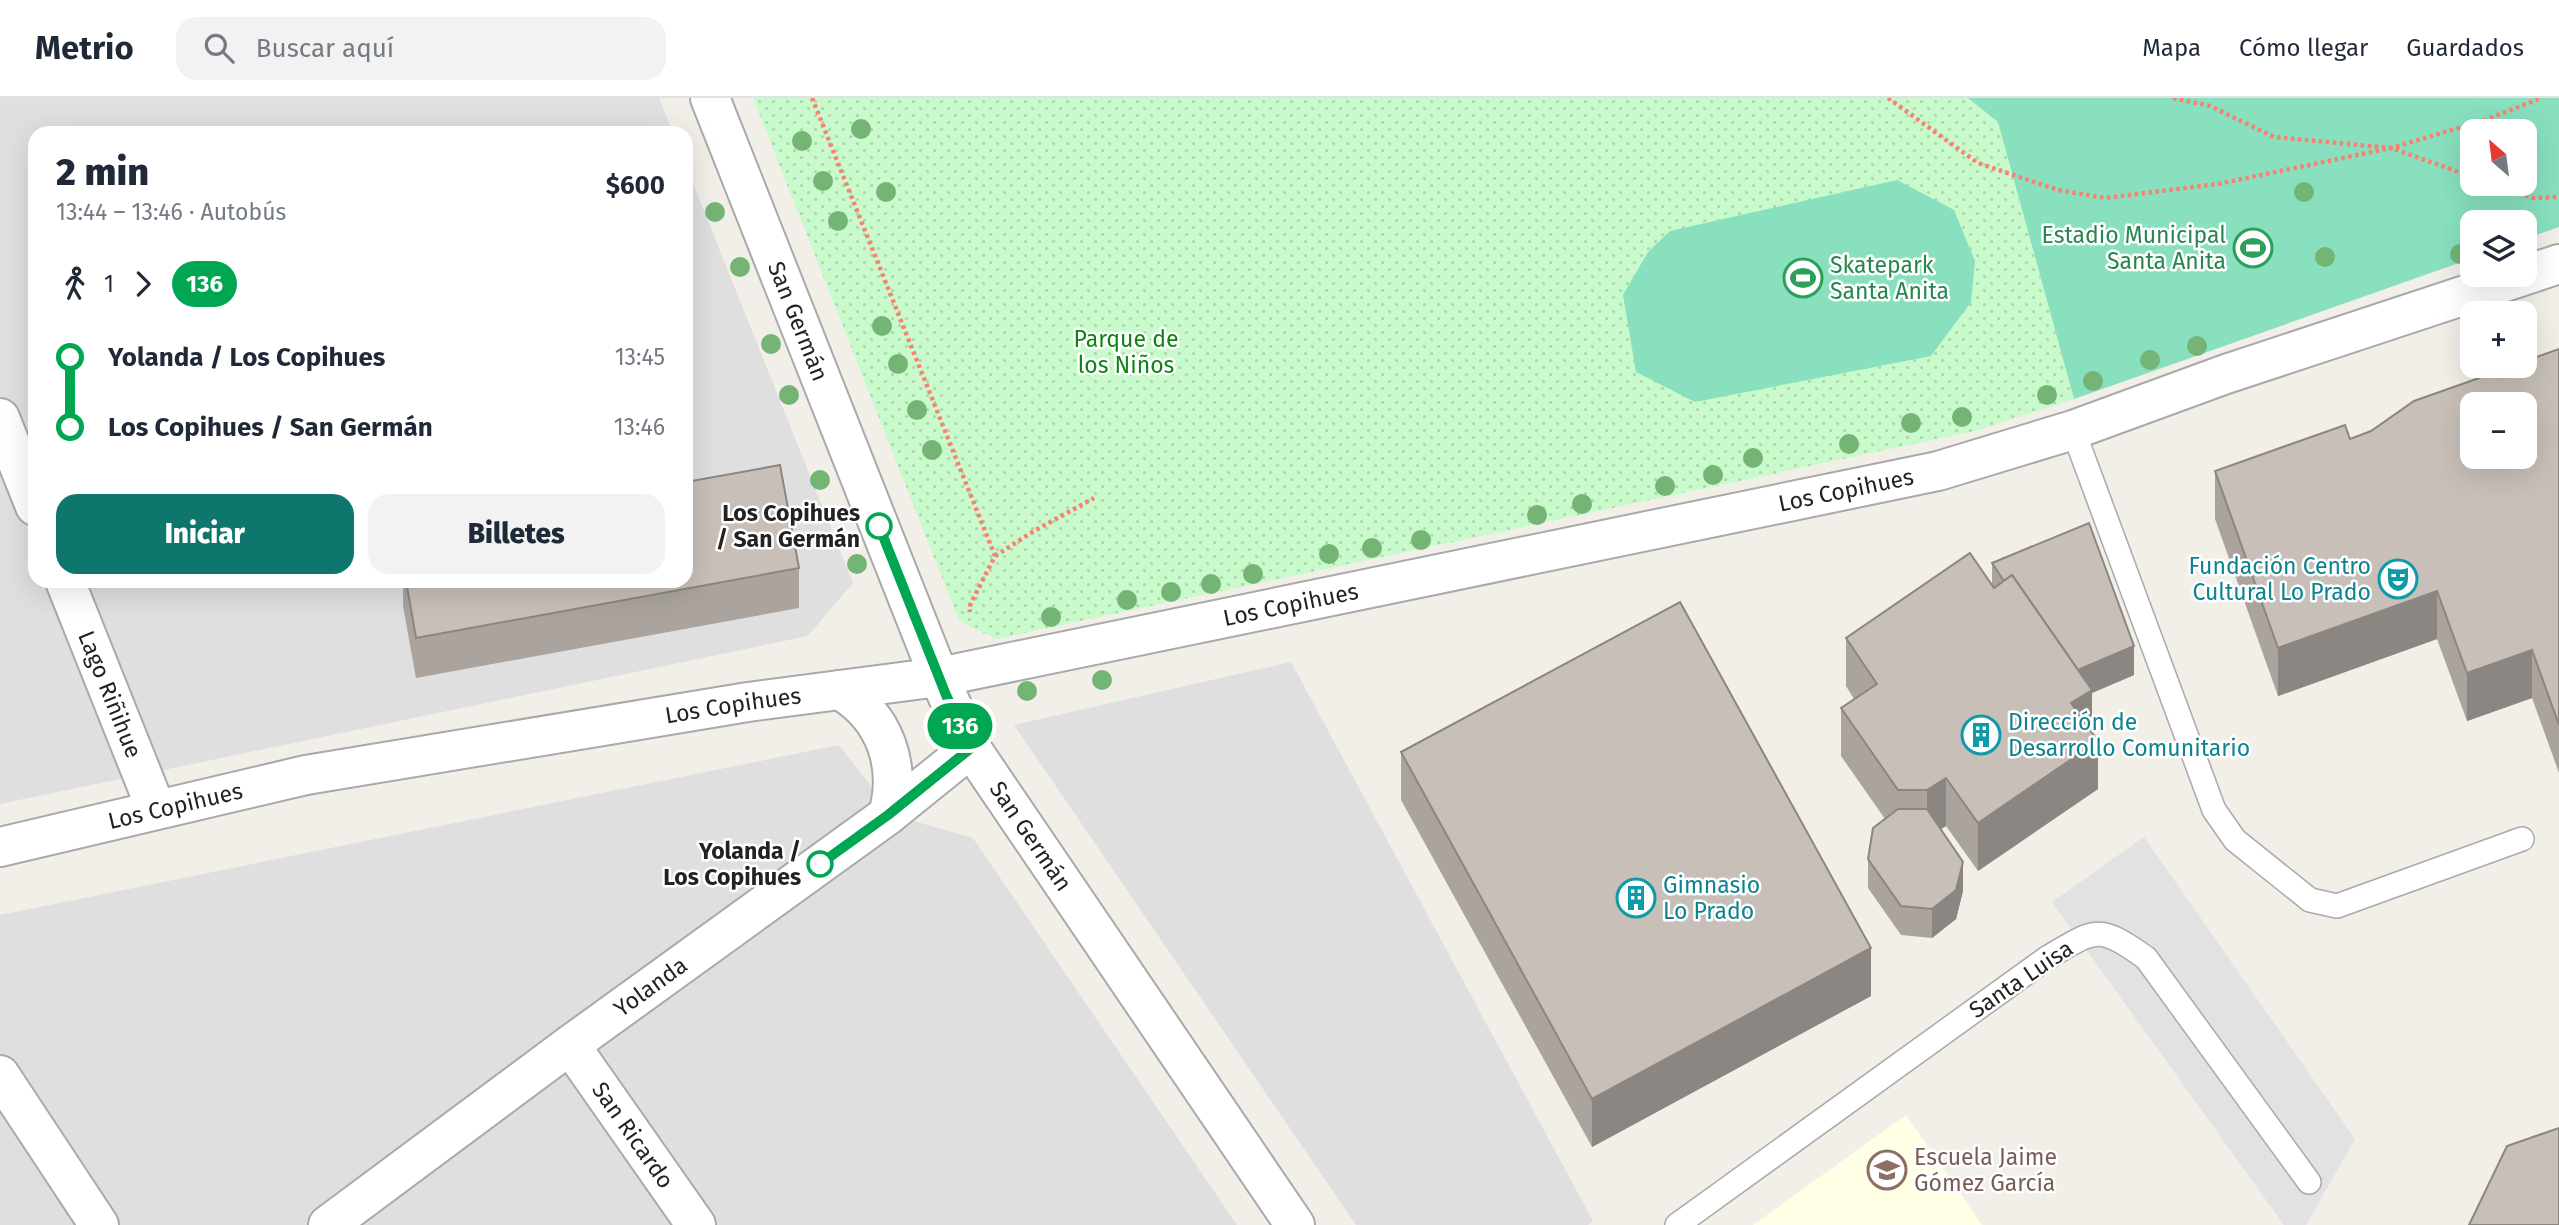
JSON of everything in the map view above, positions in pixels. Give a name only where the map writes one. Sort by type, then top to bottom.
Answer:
[{"type":"street","name":"San Germán","points":[[709,98],[939,677],[971,748],[1295,1225]]},
{"type":"street","name":"Los Copihues","points":[[0,847],[306,775],[748,702],[939,677],[1938,471],[2073,430],[2226,374],[2559,264]]},
{"type":"street","points":[[0,418],[28,488]]},
{"type":"street","name":"Lago Riñihue","points":[[68,588],[156,809]]},
{"type":"street","points":[[840,690],[860,705],[880,727],[887,742],[894,788],[888,815]]},
{"type":"street","name":"Yolanda","points":[[328,1225],[570,1045],[888,815],[971,748]]},
{"type":"street","name":"San Ricardo","points":[[570,1045],[696,1225]]},
{"type":"street","points":[[0,1075],[99,1225]]},
{"type":"lane","points":[[2073,430],[2214,810],[2235,840],[2310,900],[2337,906],[2522,839]]},
{"type":"lane","name":"Santa Luisa","points":[[1677,1225],[2036,966],[2088,934],[2115,937],[2146,958],[2309,1182]]},
{"type":"path","points":[[812,98],[995,556]]},
{"type":"path","points":[[1888,98],[1978,163],[2058,190],[2105,198],[2218,184],[2391,148],[2482,121],[2542,98]]},
{"type":"path","points":[[2173,98],[2210,106],[2274,137],[2391,148],[2460,172]]},
{"type":"path","points":[[2527,196],[2559,197]]},
{"type":"path","points":[[987,666],[969,607],[995,556],[1094,498]]},
{"type":"shaded area","points":[[0,98],[659,98],[670,126],[28,126],[28,588],[693,588],[693,183],[853,583],[808,636],[0,804]]},
{"type":"shaded area","points":[[1291,662],[1593,1221],[1588,1225],[1356,1225],[1014,725]]},
{"type":"shaded area","points":[[839,745],[893,815],[973,838],[1237,1225],[0,1225],[0,915]]},
{"type":"shaded area","points":[[2144,837],[2355,1139],[2306,1225],[2284,1225],[2052,902]]},
{"type":"shaded area","name":"Escuela Jaime Gómez García","points":[[1906,1115],[1982,1225],[1753,1225]]},
{"type":"green space","name":"Parque de los Niños","points":[[753,98],[1968,98],[1998,122],[2074,399],[1975,431],[996,639],[959,621]]},
{"type":"green space","name":"Estadio Municipal Santa Anita","points":[[1968,98],[2559,98],[2559,227],[2537,235],[2537,210],[2460,210],[2460,263],[2074,399],[1998,122]]},
{"type":"green space","name":"Skatepark Santa Anita","points":[[1897,180],[1954,210],[1975,261],[1971,302],[1931,356],[1695,402],[1636,372],[1623,295],[1648,252],[1670,231]]},
{"type":"building","name":"Fundación Centro Cultural Lo Prado","points":[[2559,349],[2559,725],[2532,650],[2467,673],[2437,591],[2278,648],[2215,471],[2345,425],[2350,439],[2371,431],[2414,401],[2479,378],[2537,378],[2537,357]]},
{"type":"building","points":[[780,465],[799,568],[693,587],[693,481]]},
{"type":"building","points":[[2089,523],[2134,646],[2078,670],[2012,575],[2004,581],[1992,563]]},
{"type":"building","name":"Dirección de Desarrollo Comunitario","points":[[1970,553],[1994,588],[2012,575],[2092,690],[2071,703],[2098,741],[1978,823],[1946,778],[1927,790],[1898,790],[1841,708],[1877,684],[1846,638]]},
{"type":"building","points":[[407,588],[690,588],[416,638]]},
{"type":"building","name":"Gimnasio Lo Prado","points":[[1680,602],[1871,948],[1592,1099],[1401,752]]},
{"type":"building","points":[[1898,809],[1927,809],[1963,862],[1956,890],[1932,909],[1901,906],[1868,859],[1873,828]]},
{"type":"building","points":[[2559,1128],[2559,1225],[2469,1225],[2507,1146]]},
{"type":"bus line","name":"136","points":[[820,864],[888,815],[971,748],[946,695],[879,526]]},
{"type":"place","name":"Estadio Municipal Santa Anita","points":[[2253,248]]},
{"type":"place","name":"Skatepark Santa Anita","points":[[1803,278]]},
{"type":"place","name":"Los Copihues / San Germán","points":[[879,526]]},
{"type":"place","name":"Fundación Centro Cultural Lo Prado","points":[[2398,579]]},
{"type":"place","name":"Dirección de Desarrollo Comunitario","points":[[1981,735]]},
{"type":"place","name":"Yolanda / Los Copihues","points":[[820,864]]},
{"type":"place","name":"Gimnasio Lo Prado","points":[[1636,898]]},
{"type":"place","name":"Escuela Jaime Gómez García","points":[[1887,1170]]}]
